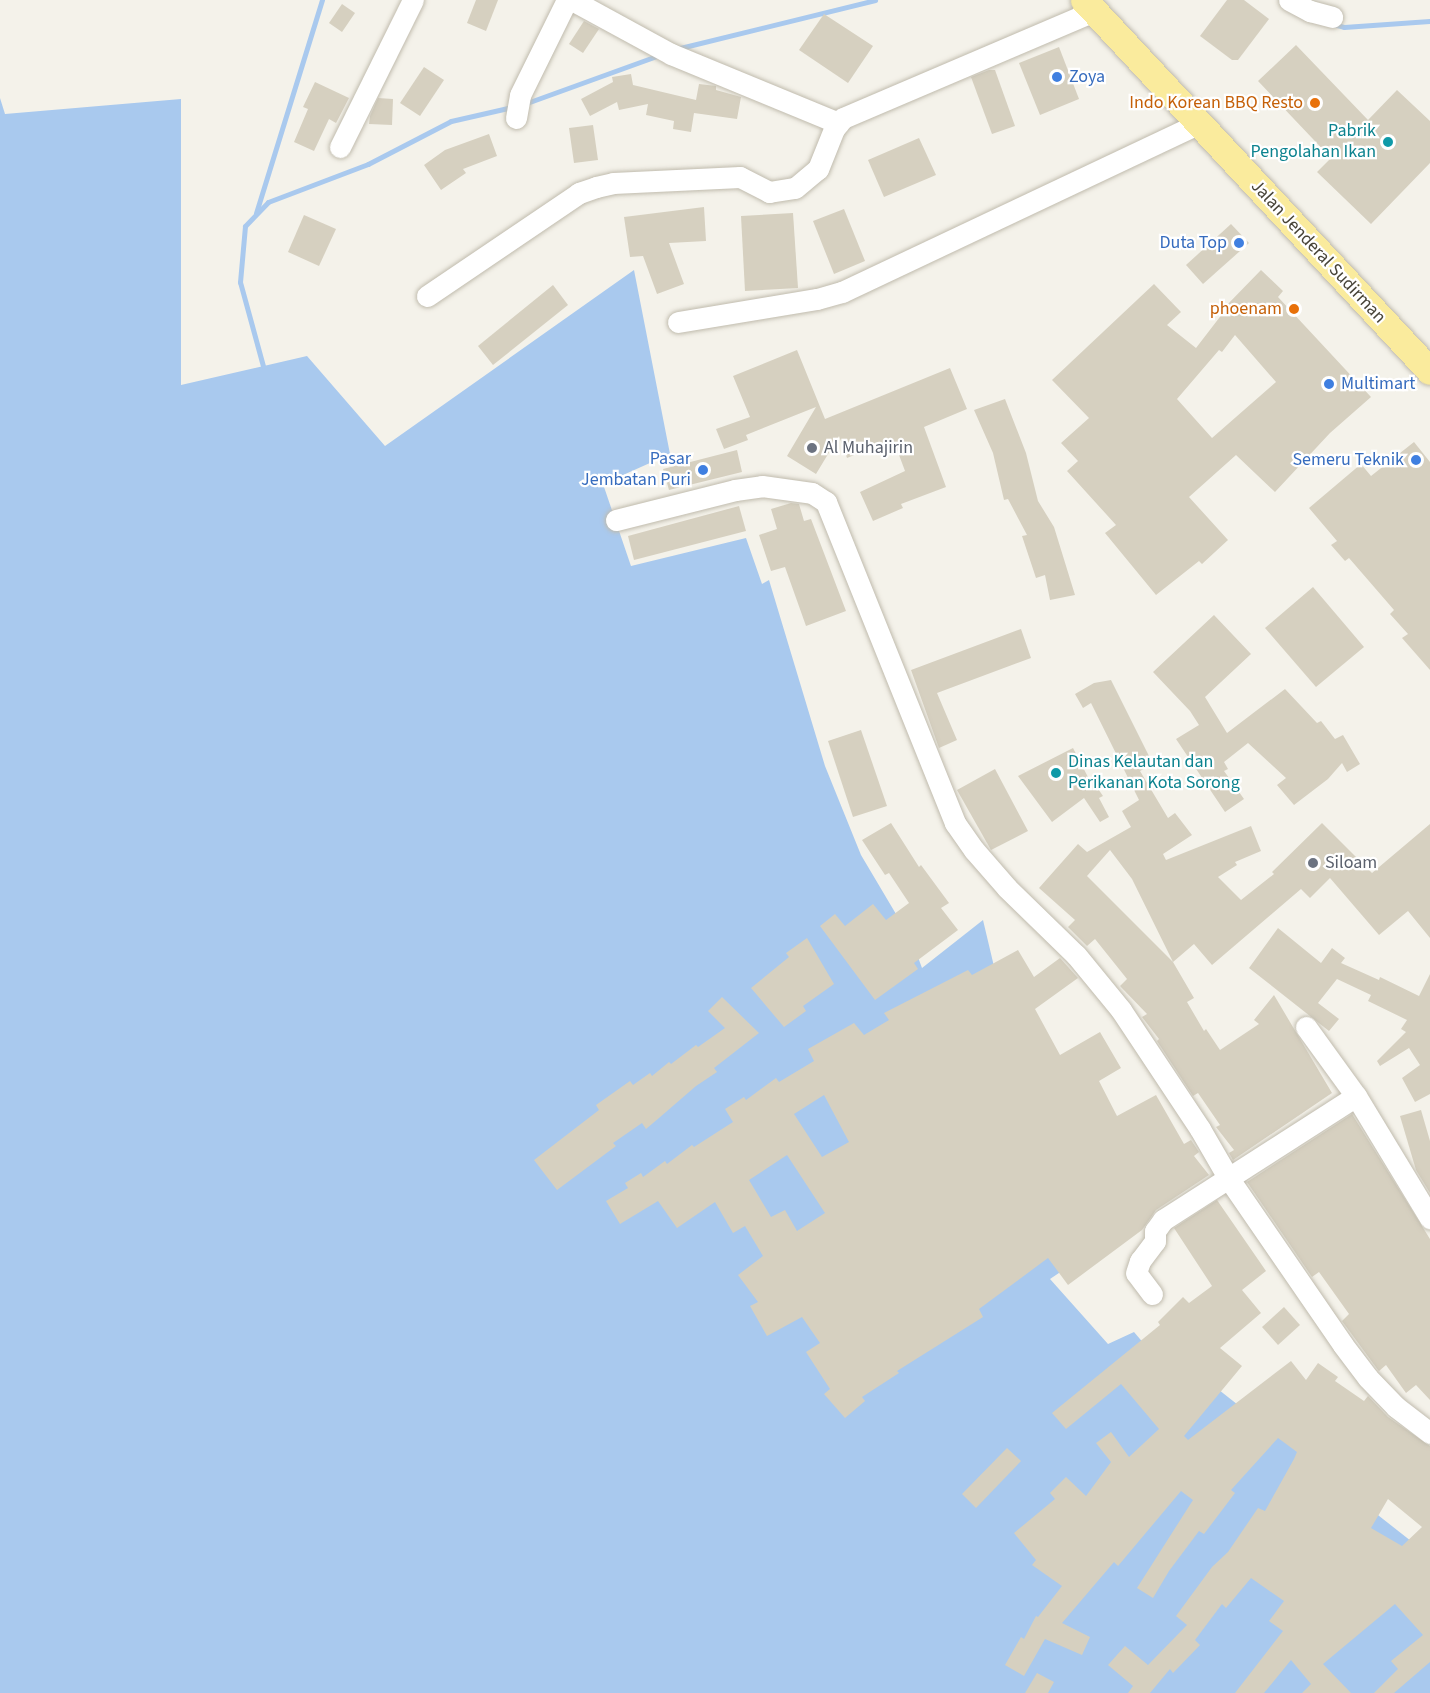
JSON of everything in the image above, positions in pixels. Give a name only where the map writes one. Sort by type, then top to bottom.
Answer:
[{"type":"main road","name":"Jalan Jenderal Sudirman","points":[[1089,6],[1430,372]]},
{"type":"street","points":[[340,147],[413,0]]},
{"type":"street","points":[[517,110],[567,0]]},
{"type":"street","points":[[572,0],[671,54],[838,123]]},
{"type":"street","points":[[1289,0],[1310,11],[1332,17]]},
{"type":"street","points":[[427,296],[579,193],[596,187],[613,183],[740,177],[769,192],[795,188],[818,169],[838,123],[843,118],[1089,6]]},
{"type":"street","points":[[678,322],[817,299],[842,292],[1199,123]]},
{"type":"street","points":[[616,520],[735,490],[762,486],[812,493],[826,501],[955,823],[974,850],[1007,888],[1076,955],[1121,1010],[1160,1066],[1229,1179],[1368,1378],[1396,1407],[1430,1434]]},
{"type":"street","points":[[1306,1027],[1356,1096],[1430,1218]]},
{"type":"street","points":[[1152,1294],[1136,1273],[1140,1261],[1155,1241],[1158,1225],[1356,1096]]},
{"type":"water","points":[[0,98],[5,114],[181,99],[181,385],[307,356],[385,446],[634,270],[670,454],[603,484],[631,566],[746,538],[762,584],[769,580],[825,766],[861,855],[912,941],[922,968],[983,920],[1001,996],[1145,1215],[1050,1279],[1108,1344],[1134,1332],[1191,1399],[1214,1386],[1430,1556],[1430,1693],[0,1693]]},
{"type":"building","points":[[476,0],[498,0],[486,31],[467,23]]},
{"type":"building","points":[[1227,0],[1244,0],[1269,19],[1238,60],[1232,60],[1200,36]]},
{"type":"building","points":[[342,4],[355,13],[342,32],[329,23]]},
{"type":"building","points":[[824,14],[873,46],[848,83],[799,50]]},
{"type":"building","points":[[584,21],[599,29],[583,53],[569,44]]},
{"type":"building","points":[[1296,45],[1368,120],[1397,90],[1430,121],[1430,163],[1371,224],[1317,172],[1331,158],[1258,81]]},
{"type":"building","points":[[1059,47],[1079,99],[1040,115],[1019,63]]},
{"type":"building","points":[[424,67],[444,80],[420,116],[400,103]]},
{"type":"building","points":[[995,70],[1015,126],[992,134],[971,77]]},
{"type":"building","points":[[631,74],[633,85],[696,100],[699,84],[716,86],[716,90],[741,97],[737,119],[694,113],[691,132],[673,129],[674,121],[646,115],[648,104],[619,110],[617,102],[590,116],[581,99],[613,82],[612,77]]},
{"type":"building","points":[[315,82],[349,98],[336,123],[329,119],[314,151],[294,142],[308,109],[303,107]]},
{"type":"building","points":[[378,98],[393,99],[392,125],[369,124]]},
{"type":"building","points":[[593,125],[598,160],[574,163],[569,128]]},
{"type":"building","points":[[489,134],[497,156],[463,169],[466,173],[441,190],[424,165],[445,150]]},
{"type":"building","points":[[919,138],[936,175],[884,197],[868,160]]},
{"type":"building","points":[[704,207],[706,241],[669,243],[684,284],[657,294],[643,256],[630,257],[624,217]]},
{"type":"building","points":[[844,209],[865,261],[834,274],[813,221]]},
{"type":"building","points":[[793,213],[798,288],[745,291],[741,216]]},
{"type":"building","points":[[304,215],[336,229],[319,266],[288,252]]},
{"type":"building","points":[[1231,224],[1249,243],[1203,284],[1186,265]]},
{"type":"building","points":[[1261,270],[1283,291],[1278,297],[1371,397],[1330,433],[1275,492],[1236,455],[1189,497],[1228,540],[1202,564],[1199,561],[1156,595],[1105,533],[1116,525],[1067,471],[1078,461],[1061,443],[1089,418],[1052,380],[1154,284],[1181,312],[1167,325],[1196,348],[1226,309],[1225,307]],"holes":[[[1235,335],[1276,382],[1212,438],[1177,399]]]},
{"type":"building","points":[[553,285],[568,305],[493,365],[478,346]]},
{"type":"building","points":[[797,350],[825,419],[950,368],[967,409],[924,427],[946,487],[901,504],[903,508],[873,521],[860,492],[905,471],[893,439],[847,458],[839,436],[816,474],[787,456],[816,407],[746,435],[748,440],[724,449],[716,429],[750,417],[733,376]]},
{"type":"building","points":[[1005,399],[1026,453],[1038,501],[1054,527],[1075,595],[1050,600],[1045,575],[1036,578],[1022,536],[1027,535],[1008,499],[1004,500],[993,453],[974,410]]},
{"type":"building","points":[[1414,442],[1430,462],[1430,670],[1402,638],[1408,634],[1390,614],[1394,610],[1349,558],[1345,561],[1331,545],[1337,541],[1309,508],[1361,464],[1371,476]]},
{"type":"building","name":"Pasar Jembatan Puri","points":[[737,450],[742,472],[669,490],[663,469]]},
{"type":"building","points":[[791,503],[799,504],[804,521],[811,519],[846,611],[806,626],[785,567],[771,571],[759,535],[777,529],[771,509]]},
{"type":"building","points":[[739,506],[746,531],[634,560],[628,536]]},
{"type":"building","points":[[1313,587],[1364,647],[1316,687],[1265,628]]},
{"type":"building","points":[[1214,615],[1251,654],[1205,697],[1227,733],[1285,689],[1317,723],[1321,721],[1335,739],[1343,735],[1360,764],[1347,772],[1342,763],[1328,779],[1294,805],[1277,785],[1286,778],[1248,743],[1224,762],[1228,769],[1224,771],[1244,799],[1225,812],[1176,739],[1199,725],[1190,711],[1153,672]]},
{"type":"building","points":[[1021,629],[1031,658],[937,693],[957,740],[939,748],[911,670]]},
{"type":"building","points":[[1111,680],[1153,764],[1140,771],[1168,818],[1175,813],[1192,835],[1163,854],[1166,860],[1251,826],[1261,851],[1235,862],[1237,865],[1218,877],[1241,900],[1274,874],[1272,872],[1322,823],[1372,873],[1430,824],[1430,938],[1408,911],[1379,935],[1330,878],[1310,898],[1301,889],[1212,965],[1194,944],[1173,962],[1194,998],[1187,1002],[1204,1031],[1206,1029],[1220,1050],[1259,1024],[1254,1020],[1274,995],[1332,1093],[1233,1160],[1229,1153],[1234,1150],[1216,1127],[1220,1125],[1198,1093],[1193,1096],[1157,1041],[1159,1039],[1142,1017],[1147,1014],[1120,986],[1127,979],[1095,939],[1087,946],[1068,927],[1075,920],[1039,888],[1078,844],[1087,852],[1131,827],[1122,811],[1139,800],[1091,703],[1083,708],[1075,694],[1094,683]],"holes":[[[1110,850],[1132,879],[1173,962],[1087,876]]]},
{"type":"building","points":[[861,730],[887,806],[853,817],[828,741]]},
{"type":"building","points":[[1073,748],[1090,781],[1092,780],[1103,796],[1099,798],[1109,817],[1100,822],[1084,798],[1052,822],[1018,776]]},
{"type":"building","points":[[995,769],[1028,831],[991,850],[957,790]]},
{"type":"building","points":[[891,823],[919,867],[921,865],[949,903],[941,908],[958,930],[914,963],[918,969],[875,1000],[820,926],[835,914],[845,926],[873,904],[886,920],[909,903],[889,873],[885,875],[862,840]]},
{"type":"building","points":[[1278,928],[1321,963],[1332,948],[1345,958],[1341,963],[1379,980],[1380,977],[1419,996],[1430,974],[1430,1094],[1415,1102],[1402,1078],[1420,1065],[1409,1048],[1380,1066],[1377,1061],[1406,1032],[1401,1029],[1407,1020],[1368,1001],[1371,995],[1337,979],[1318,1003],[1339,1019],[1329,1031],[1249,968]]},
{"type":"building","points":[[807,938],[834,984],[803,1006],[806,1011],[784,1027],[751,988],[789,957],[786,953]]},
{"type":"building","points":[[1018,950],[1034,977],[1060,958],[1078,978],[1035,1009],[1060,1055],[1100,1032],[1121,1068],[1099,1081],[1117,1116],[1156,1095],[1184,1144],[1191,1140],[1199,1152],[1194,1156],[1209,1175],[1156,1210],[1142,1230],[1068,1285],[1048,1258],[979,1309],[983,1317],[897,1371],[899,1373],[862,1397],[865,1401],[845,1418],[824,1394],[830,1389],[806,1352],[820,1343],[802,1317],[767,1336],[750,1306],[758,1302],[738,1275],[763,1256],[745,1226],[733,1233],[715,1202],[677,1228],[658,1201],[620,1224],[606,1201],[628,1188],[625,1183],[641,1173],[643,1177],[665,1161],[667,1164],[692,1145],[694,1147],[733,1122],[725,1109],[744,1097],[746,1100],[776,1078],[779,1082],[814,1061],[808,1049],[854,1023],[864,1035],[889,1020],[884,1013],[968,970],[972,975]],"holes":[[[824,1095],[849,1142],[822,1157],[794,1114]],[[787,1155],[825,1213],[797,1231],[785,1210],[771,1217],[749,1180]]]},
{"type":"building","points":[[722,997],[759,1033],[714,1068],[717,1072],[696,1086],[646,1129],[642,1123],[613,1143],[616,1146],[557,1190],[534,1160],[599,1110],[596,1105],[630,1081],[633,1085],[650,1073],[652,1076],[669,1062],[671,1064],[696,1045],[698,1047],[725,1028],[708,1011]]},
{"type":"building","points":[[1421,1110],[1430,1141],[1430,1193],[1416,1170],[1400,1116]]},
{"type":"building","points":[[1352,1114],[1430,1239],[1430,1400],[1416,1385],[1406,1393],[1386,1365],[1378,1370],[1342,1321],[1349,1314],[1319,1272],[1312,1277],[1247,1182]]},
{"type":"building","points":[[1217,1200],[1266,1271],[1242,1290],[1261,1313],[1220,1348],[1242,1366],[1184,1436],[1188,1440],[1291,1361],[1306,1380],[1318,1363],[1338,1377],[1335,1381],[1364,1401],[1368,1396],[1388,1417],[1430,1446],[1430,1662],[1394,1693],[1374,1693],[1398,1669],[1391,1661],[1423,1635],[1395,1604],[1323,1664],[1351,1693],[1302,1693],[1311,1684],[1291,1660],[1264,1693],[1235,1693],[1283,1631],[1269,1621],[1284,1601],[1251,1578],[1226,1608],[1222,1604],[1195,1640],[1200,1645],[1173,1673],[1170,1669],[1150,1693],[1128,1693],[1133,1686],[1108,1665],[1125,1646],[1148,1665],[1187,1625],[1176,1616],[1212,1567],[1228,1552],[1258,1508],[1265,1511],[1294,1459],[1297,1452],[1278,1438],[1231,1490],[1235,1493],[1204,1534],[1199,1531],[1169,1571],[1153,1598],[1137,1588],[1193,1500],[1181,1491],[1118,1566],[1114,1562],[1062,1623],[1090,1637],[1082,1655],[1045,1639],[1024,1676],[1005,1665],[1021,1637],[1024,1639],[1036,1616],[1038,1617],[1062,1586],[1032,1565],[1036,1560],[1014,1533],[1055,1499],[1050,1493],[1066,1477],[1086,1496],[1111,1462],[1096,1443],[1111,1432],[1129,1457],[1159,1429],[1121,1384],[1066,1429],[1052,1413],[1160,1325],[1158,1322],[1183,1297],[1189,1303],[1212,1286],[1174,1228]],"holes":[[[1388,1499],[1422,1527],[1402,1546],[1371,1528]]]},
{"type":"building","points":[[1284,1307],[1300,1325],[1278,1345],[1262,1327]]},
{"type":"building","points":[[1007,1448],[1021,1461],[976,1508],[962,1494]]},
{"type":"building","points":[[1037,1673],[1054,1682],[1048,1693],[1025,1693]]},
{"type":"waterway","points":[[256,213],[322,0]]},
{"type":"waterway","points":[[676,49],[875,0]]},
{"type":"waterway","points":[[1333,24],[1344,27],[1430,21]]},
{"type":"waterway","points":[[524,104],[659,55]]},
{"type":"waterway","points":[[263,366],[240,282],[245,226],[268,202],[368,164],[451,121],[512,107]]},
{"type":"place","name":"Zoya","points":[[1057,77]]},
{"type":"place","name":"Indo Korean BBQ Resto","points":[[1315,103]]},
{"type":"place","name":"Pabrik Pengolahan Ikan","points":[[1388,142]]},
{"type":"place","name":"Duta Top","points":[[1239,243]]},
{"type":"place","name":"phoenam","points":[[1294,309]]},
{"type":"place","name":"Multimart","points":[[1329,384]]},
{"type":"place","name":"Al Muhajirin","points":[[812,448]]},
{"type":"place","name":"Semeru Teknik","points":[[1416,460]]},
{"type":"place","name":"Pasar Jembatan Puri","points":[[703,470]]},
{"type":"place","name":"Dinas Kelautan dan Perikanan Kota Sorong","points":[[1056,773]]},
{"type":"place","name":"Siloam","points":[[1313,863]]}]
